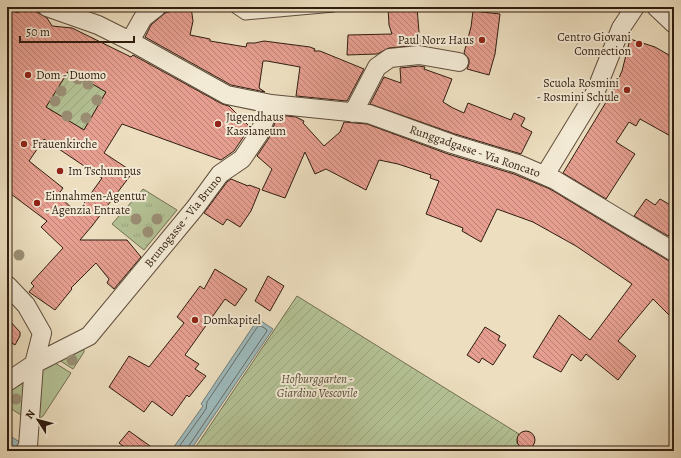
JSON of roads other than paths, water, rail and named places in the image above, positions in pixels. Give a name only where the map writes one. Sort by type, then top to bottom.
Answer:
[{"type":"street","name":"Runggadgasse - Via Roncato","points":[[47,7],[98,25],[227,95],[271,104],[369,114],[452,144],[518,164],[545,175],[674,252]]},
{"type":"street","points":[[130,41],[143,18],[157,7]]},
{"type":"street","points":[[545,175],[595,93],[606,70],[614,42],[621,28],[635,7]]},
{"type":"street","points":[[656,7],[674,24]]},
{"type":"street","points":[[353,113],[377,66],[390,58],[418,55],[459,62]]},
{"type":"street","name":"Brunogasse - Via Bruno","points":[[34,364],[89,336],[195,208],[220,174],[242,159],[259,134],[271,104]]},
{"type":"street","points":[[7,285],[26,305],[42,333],[34,364],[26,448]]},
{"type":"street","points":[[7,382],[34,364]]},
{"type":"lane","points":[[235,7],[245,16],[334,7]]},
{"type":"water","points":[[258,319],[273,329],[190,451],[171,451],[203,406],[201,404]]},
{"type":"water","points":[[7,434],[34,451],[7,450]]},
{"type":"place","name":"Paul Norz Haus","points":[[482,40]]},
{"type":"place","name":"Centro Giovani Connection","points":[[639,44]]},
{"type":"place","name":"Dom - Duomo","points":[[28,75]]},
{"type":"place","name":"Scuola Rosmini - Rosmini Schule","points":[[627,90]]},
{"type":"place","name":"Jugendhaus Kassianeum","points":[[218,124]]},
{"type":"place","name":"Frauenkirche","points":[[24,144]]},
{"type":"place","name":"Im Tschumpus","points":[[60,171]]},
{"type":"place","name":"Einnahmen-Agentur - Agenzia Entrate","points":[[37,203]]},
{"type":"place","name":"Domkapitel","points":[[195,320]]},
{"type":"park label","name":"Hofburggarten - Giardino Vescovile","points":[[317,386]]}]
